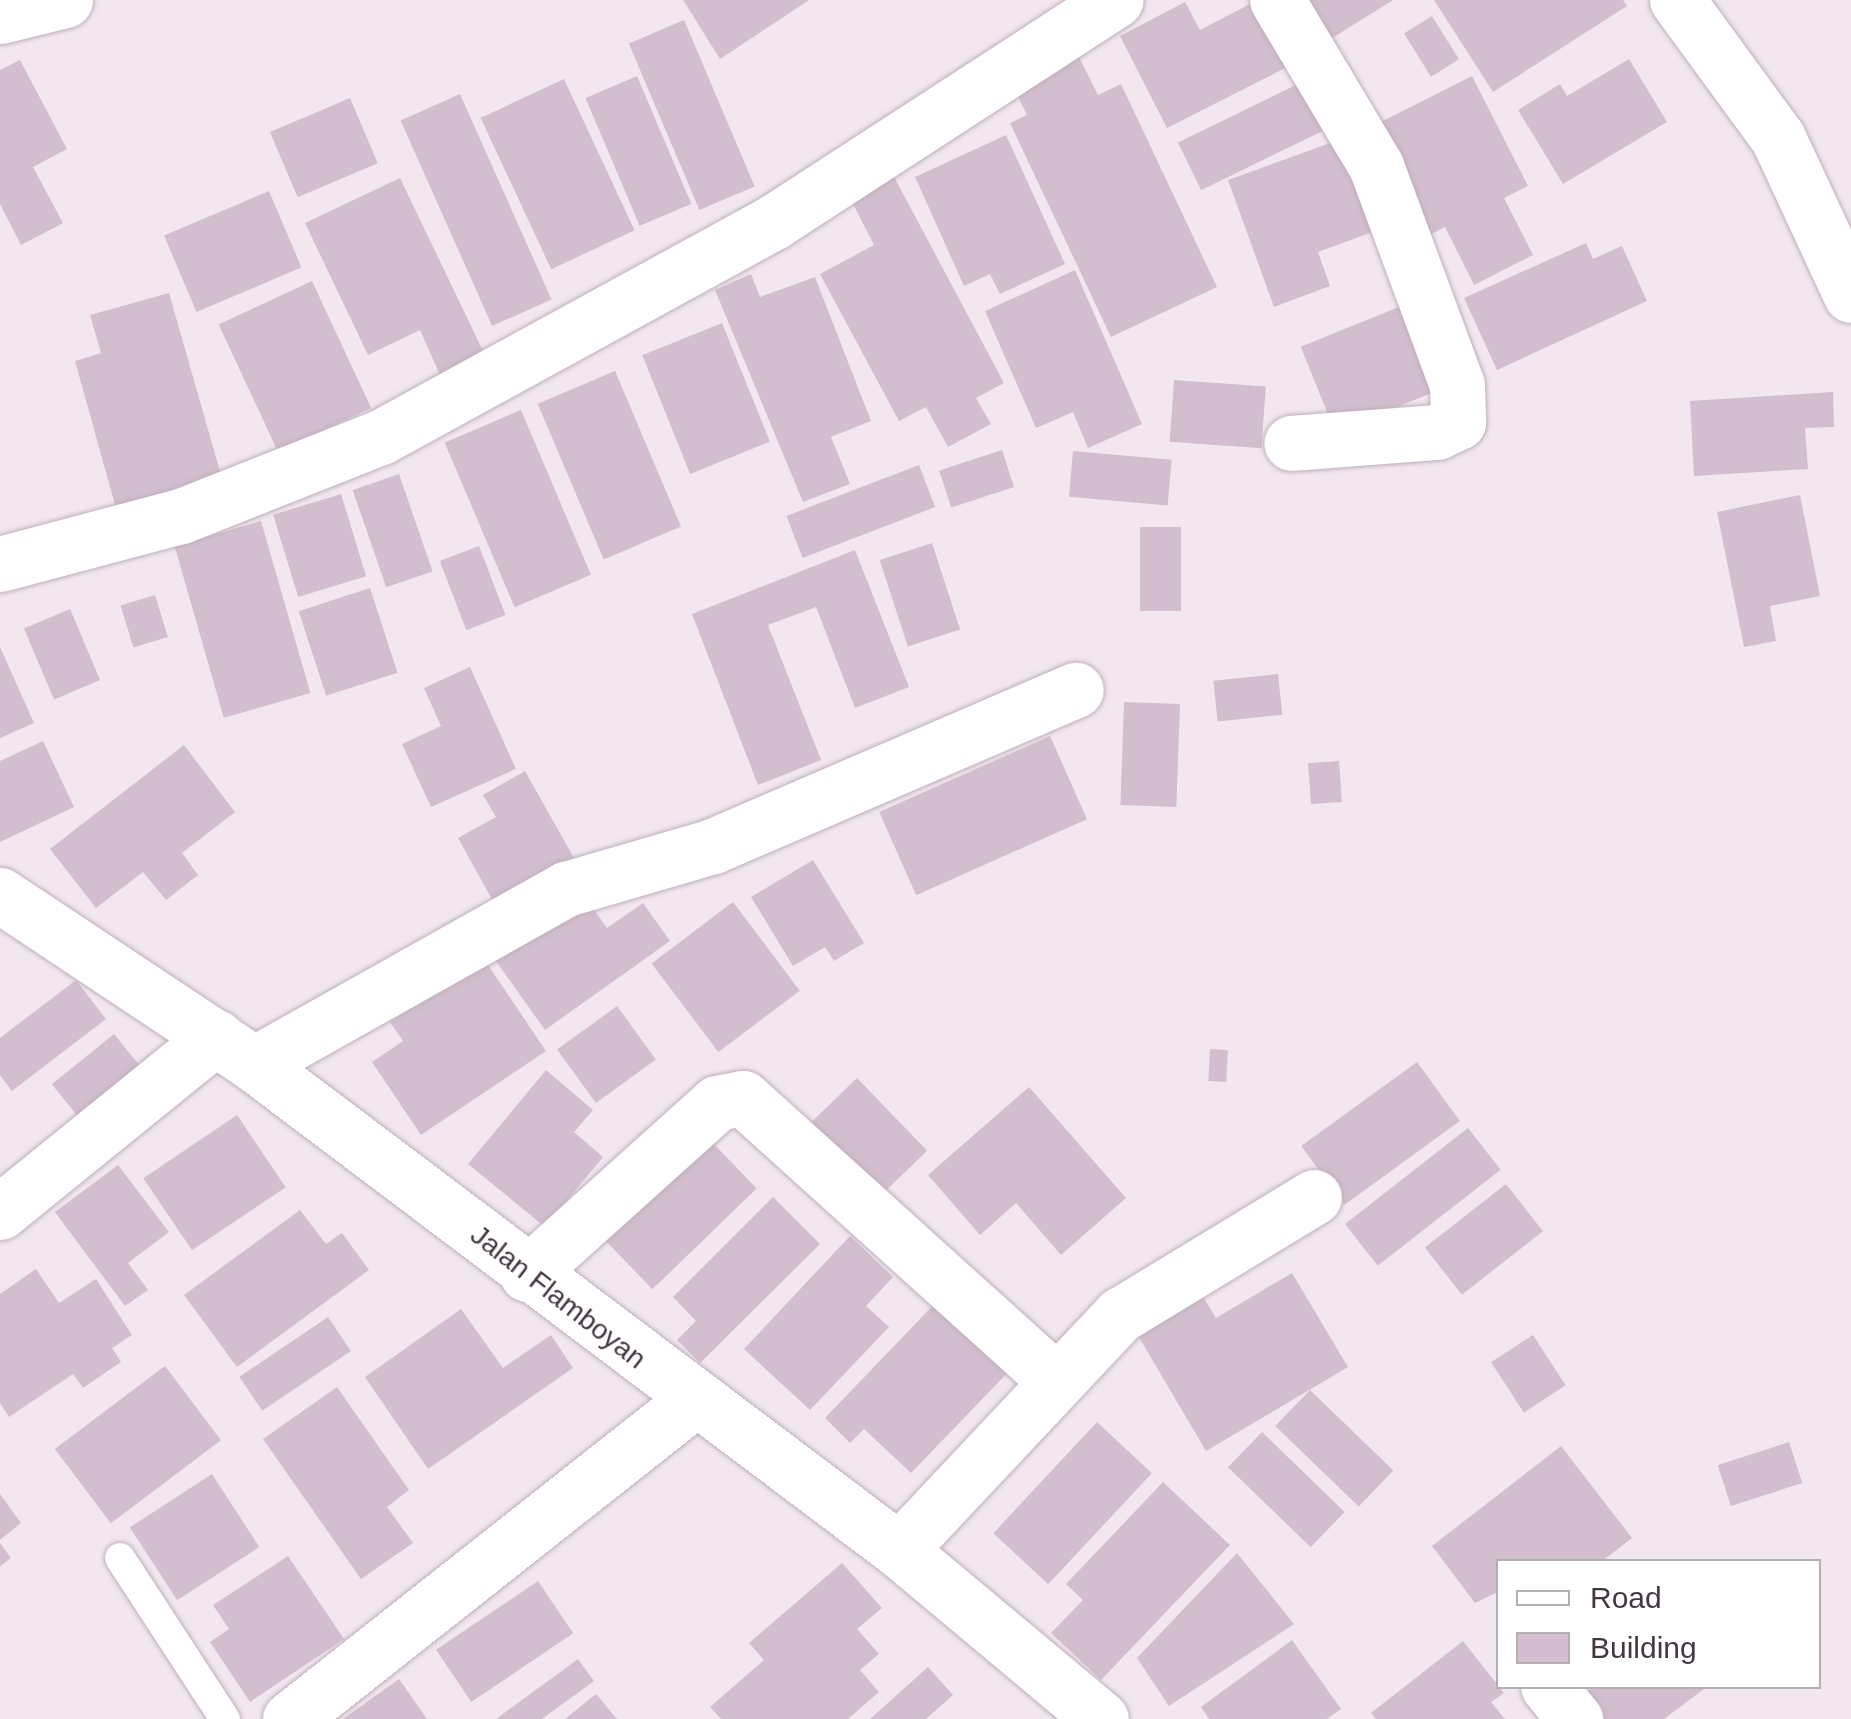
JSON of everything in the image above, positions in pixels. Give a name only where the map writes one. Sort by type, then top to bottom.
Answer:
[{"type":"street","points":[[0,16],[65,0]]},
{"type":"street","points":[[0,564],[181,516],[397,429],[775,221],[1115,0]]},
{"type":"street","points":[[1277,0],[1376,166],[1457,385],[1458,422],[1437,432],[1291,444]]},
{"type":"street","points":[[1678,0],[1778,138],[1851,294]]},
{"type":"street","points":[[0,1212],[235,1050],[566,889],[713,846],[1076,690]]},
{"type":"street","name":"Jalan Flamboyan","points":[[0,895],[235,1050],[693,1401],[900,1550],[1101,1719]]},
{"type":"street","points":[[527,1274],[718,1103],[743,1098],[1053,1378]]},
{"type":"street","points":[[900,1550],[1053,1378],[1158,1287],[1314,1198]]},
{"type":"street","points":[[290,1719],[693,1401]]},
{"type":"street","points":[[1550,1689],[1575,1719]]},
{"type":"lane","points":[[120,1558],[224,1719]]},
{"type":"building","points":[[683,0],[809,0],[720,59]]},
{"type":"building","points":[[1299,0],[1393,0],[1326,42]]},
{"type":"building","points":[[1434,0],[1623,0],[1627,6],[1493,92]]},
{"type":"building","points":[[1185,2],[1200,30],[1254,2],[1287,67],[1167,128],[1120,36]]},
{"type":"building","points":[[1432,16],[1459,59],[1431,77],[1404,33]]},
{"type":"building","points":[[684,20],[755,187],[699,210],[629,43]]},
{"type":"building","points":[[1077,53],[1098,95],[1121,84],[1217,287],[1111,337],[1010,123],[1027,115],[1012,84]]},
{"type":"building","points":[[1629,59],[1667,122],[1563,184],[1518,110],[1560,84],[1567,96]]},
{"type":"building","points":[[20,60],[67,149],[33,167],[63,223],[21,245],[0,204],[0,70]]},
{"type":"building","points":[[637,76],[691,204],[640,226],[585,98]]},
{"type":"building","points":[[1472,76],[1528,186],[1504,198],[1533,255],[1474,285],[1445,227],[1426,237],[1371,127]]},
{"type":"building","points":[[564,79],[635,230],[551,269],[481,118]]},
{"type":"building","points":[[1302,82],[1325,130],[1201,190],[1178,142]]},
{"type":"building","points":[[460,94],[552,300],[492,326],[401,120]]},
{"type":"building","points":[[350,98],[378,163],[298,197],[270,132]]},
{"type":"building","points":[[1006,135],[1065,264],[1000,294],[990,274],[964,286],[915,177]]},
{"type":"building","points":[[1344,138],[1378,230],[1318,252],[1330,286],[1274,307],[1228,180]]},
{"type":"building","points":[[892,173],[1004,383],[976,398],[991,424],[948,447],[926,407],[899,421],[820,274],[874,245],[849,196]]},
{"type":"building","points":[[400,178],[484,353],[440,375],[420,330],[368,355],[305,223]]},
{"type":"building","points":[[269,191],[301,267],[196,312],[164,236]]},
{"type":"building","points":[[1586,243],[1593,259],[1622,246],[1647,301],[1497,370],[1464,298]]},
{"type":"building","points":[[1075,270],[1142,424],[1088,448],[1073,412],[1036,428],[985,311]]},
{"type":"building","points":[[751,274],[760,297],[815,277],[871,421],[831,437],[850,484],[803,502],[715,290]]},
{"type":"building","points":[[312,281],[371,408],[278,451],[219,325]]},
{"type":"building","points":[[169,293],[223,482],[117,512],[75,361],[101,353],[90,315]]},
{"type":"building","points":[[1399,307],[1433,392],[1335,432],[1301,347]]},
{"type":"building","points":[[722,323],[770,442],[690,474],[642,355]]},
{"type":"building","points":[[615,371],[681,527],[604,559],[538,404]]},
{"type":"building","points":[[1174,380],[1266,386],[1261,448],[1170,442]]},
{"type":"building","points":[[1833,392],[1834,427],[1805,428],[1808,469],[1694,476],[1690,401]]},
{"type":"building","points":[[521,410],[591,575],[515,607],[445,442]]},
{"type":"building","points":[[1002,450],[1014,487],[951,507],[939,470]]},
{"type":"building","points":[[1073,451],[1172,460],[1168,505],[1069,497]]},
{"type":"building","points":[[919,465],[935,507],[803,558],[786,516]]},
{"type":"building","points":[[399,474],[433,571],[386,587],[353,490]]},
{"type":"building","points":[[341,494],[366,576],[298,597],[273,515]]},
{"type":"building","points":[[1800,495],[1820,596],[1770,606],[1776,641],[1744,647],[1717,512]]},
{"type":"building","points":[[261,521],[310,693],[224,718],[174,546]]},
{"type":"building","points":[[1140,527],[1181,527],[1181,611],[1140,611]]},
{"type":"building","points":[[932,543],[960,630],[908,647],[880,560]]},
{"type":"building","points":[[479,546],[506,615],[466,630],[440,561]]},
{"type":"building","points":[[855,550],[909,687],[855,708],[816,607],[768,625],[821,760],[758,785],[692,614]]},
{"type":"building","points":[[370,588],[398,673],[326,696],[299,611]]},
{"type":"building","points":[[155,595],[168,637],[133,648],[121,606]]},
{"type":"building","points":[[70,609],[100,680],[54,699],[24,629]]},
{"type":"building","points":[[0,647],[34,723],[0,738]]},
{"type":"building","points":[[470,667],[516,769],[431,807],[402,744],[441,726],[424,688]]},
{"type":"building","points":[[1278,674],[1282,715],[1218,722],[1213,681]]},
{"type":"building","points":[[1124,702],[1180,704],[1176,807],[1120,805]]},
{"type":"building","points":[[1050,736],[1087,819],[916,895],[879,812]]},
{"type":"building","points":[[43,741],[74,807],[0,842],[0,761]]},
{"type":"building","points":[[184,745],[235,812],[182,853],[198,875],[166,900],[143,872],[96,908],[50,849]]},
{"type":"building","points":[[1339,761],[1342,802],[1311,804],[1308,763]]},
{"type":"building","points":[[525,771],[574,858],[494,903],[458,838],[496,817],[483,795]]},
{"type":"building","points":[[813,860],[864,943],[834,961],[825,947],[793,966],[751,897]]},
{"type":"building","points":[[582,893],[607,928],[643,903],[670,941],[545,1030],[493,957]]},
{"type":"building","points":[[733,902],[800,991],[718,1052],[652,963]]},
{"type":"building","points":[[484,959],[546,1051],[421,1135],[372,1062],[403,1041],[390,1022]]},
{"type":"building","points":[[76,980],[106,1019],[12,1091],[0,1075],[0,1038]]},
{"type":"building","points":[[617,1006],[656,1059],[596,1103],[557,1049]]},
{"type":"building","points":[[114,1034],[142,1069],[80,1119],[52,1084]]},
{"type":"building","points":[[1210,1049],[1228,1050],[1226,1082],[1208,1081]]},
{"type":"building","points":[[1417,1062],[1460,1121],[1344,1205],[1301,1146]]},
{"type":"building","points":[[546,1070],[593,1110],[574,1132],[603,1157],[545,1227],[468,1164]]},
{"type":"building","points":[[857,1078],[927,1151],[878,1199],[807,1126]]},
{"type":"building","points":[[1029,1087],[1126,1198],[1061,1255],[1016,1203],[980,1235],[928,1175]]},
{"type":"building","points":[[237,1115],[286,1187],[192,1250],[143,1178]]},
{"type":"building","points":[[1468,1128],[1501,1170],[1378,1266],[1345,1224]]},
{"type":"building","points":[[706,1136],[757,1189],[652,1289],[602,1237]]},
{"type":"building","points":[[118,1165],[169,1232],[128,1263],[148,1290],[125,1306],[55,1212]]},
{"type":"building","points":[[1506,1184],[1543,1231],[1462,1295],[1425,1247]]},
{"type":"building","points":[[773,1197],[820,1244],[700,1363],[677,1340],[696,1321],[673,1297]]},
{"type":"building","points":[[300,1210],[326,1244],[342,1233],[369,1270],[237,1367],[184,1295]]},
{"type":"building","points":[[850,1236],[893,1277],[866,1306],[889,1327],[810,1410],[744,1349]]},
{"type":"building","points":[[36,1269],[59,1303],[96,1279],[132,1335],[112,1348],[121,1362],[83,1388],[73,1374],[9,1417],[0,1403],[0,1294]]},
{"type":"building","points":[[1292,1273],[1348,1367],[1206,1451],[1137,1334],[1202,1295],[1216,1318]]},
{"type":"building","points":[[943,1295],[1016,1364],[911,1473],[864,1429],[850,1443],[825,1418]]},
{"type":"building","points":[[461,1309],[503,1368],[551,1335],[573,1368],[428,1469],[365,1377]]},
{"type":"building","points":[[328,1317],[351,1351],[262,1411],[239,1377]]},
{"type":"building","points":[[1533,1335],[1566,1385],[1524,1413],[1491,1362]]},
{"type":"building","points":[[165,1366],[221,1440],[111,1523],[55,1449]]},
{"type":"building","points":[[337,1387],[409,1490],[387,1507],[413,1543],[361,1579],[263,1439]]},
{"type":"building","points":[[1310,1390],[1393,1471],[1359,1507],[1275,1426]]},
{"type":"building","points":[[1097,1422],[1152,1473],[1048,1584],[993,1533]]},
{"type":"building","points":[[1262,1432],[1345,1512],[1311,1547],[1228,1467]]},
{"type":"building","points":[[1789,1442],[1802,1483],[1731,1506],[1718,1465]]},
{"type":"building","points":[[1561,1446],[1632,1538],[1605,1559],[1496,1559],[1496,1593],[1475,1603],[1432,1546]]},
{"type":"building","points":[[212,1474],[259,1547],[177,1600],[130,1527]]},
{"type":"building","points":[[1163,1482],[1230,1545],[1101,1680],[1051,1633],[1083,1600],[1066,1584]]},
{"type":"building","points":[[0,1494],[21,1523],[0,1540]]},
{"type":"building","points":[[0,1543],[11,1558],[0,1566]]},
{"type":"building","points":[[1237,1553],[1294,1624],[1169,1706],[1137,1658]]},
{"type":"building","points":[[288,1556],[344,1639],[250,1702],[210,1642],[229,1629],[213,1605]]},
{"type":"building","points":[[842,1563],[882,1608],[857,1629],[879,1654],[860,1670],[879,1692],[848,1719],[721,1719],[710,1707],[764,1660],[749,1643]]},
{"type":"building","points":[[538,1581],[573,1633],[471,1702],[436,1650]]},
{"type":"building","points":[[1292,1640],[1341,1709],[1327,1719],[1209,1719],[1201,1707]]},
{"type":"building","points":[[1463,1641],[1496,1683],[1496,1689],[1504,1693],[1491,1702],[1505,1719],[1376,1719],[1371,1713]]},
{"type":"building","points":[[578,1659],[594,1681],[542,1719],[496,1719]]},
{"type":"building","points":[[928,1667],[953,1695],[926,1719],[870,1719]]},
{"type":"building","points":[[399,1679],[427,1719],[343,1719]]},
{"type":"building","points":[[1591,1689],[1704,1689],[1664,1719],[1603,1719],[1585,1694]]},
{"type":"building","points":[[596,1694],[617,1719],[565,1719]]}]
